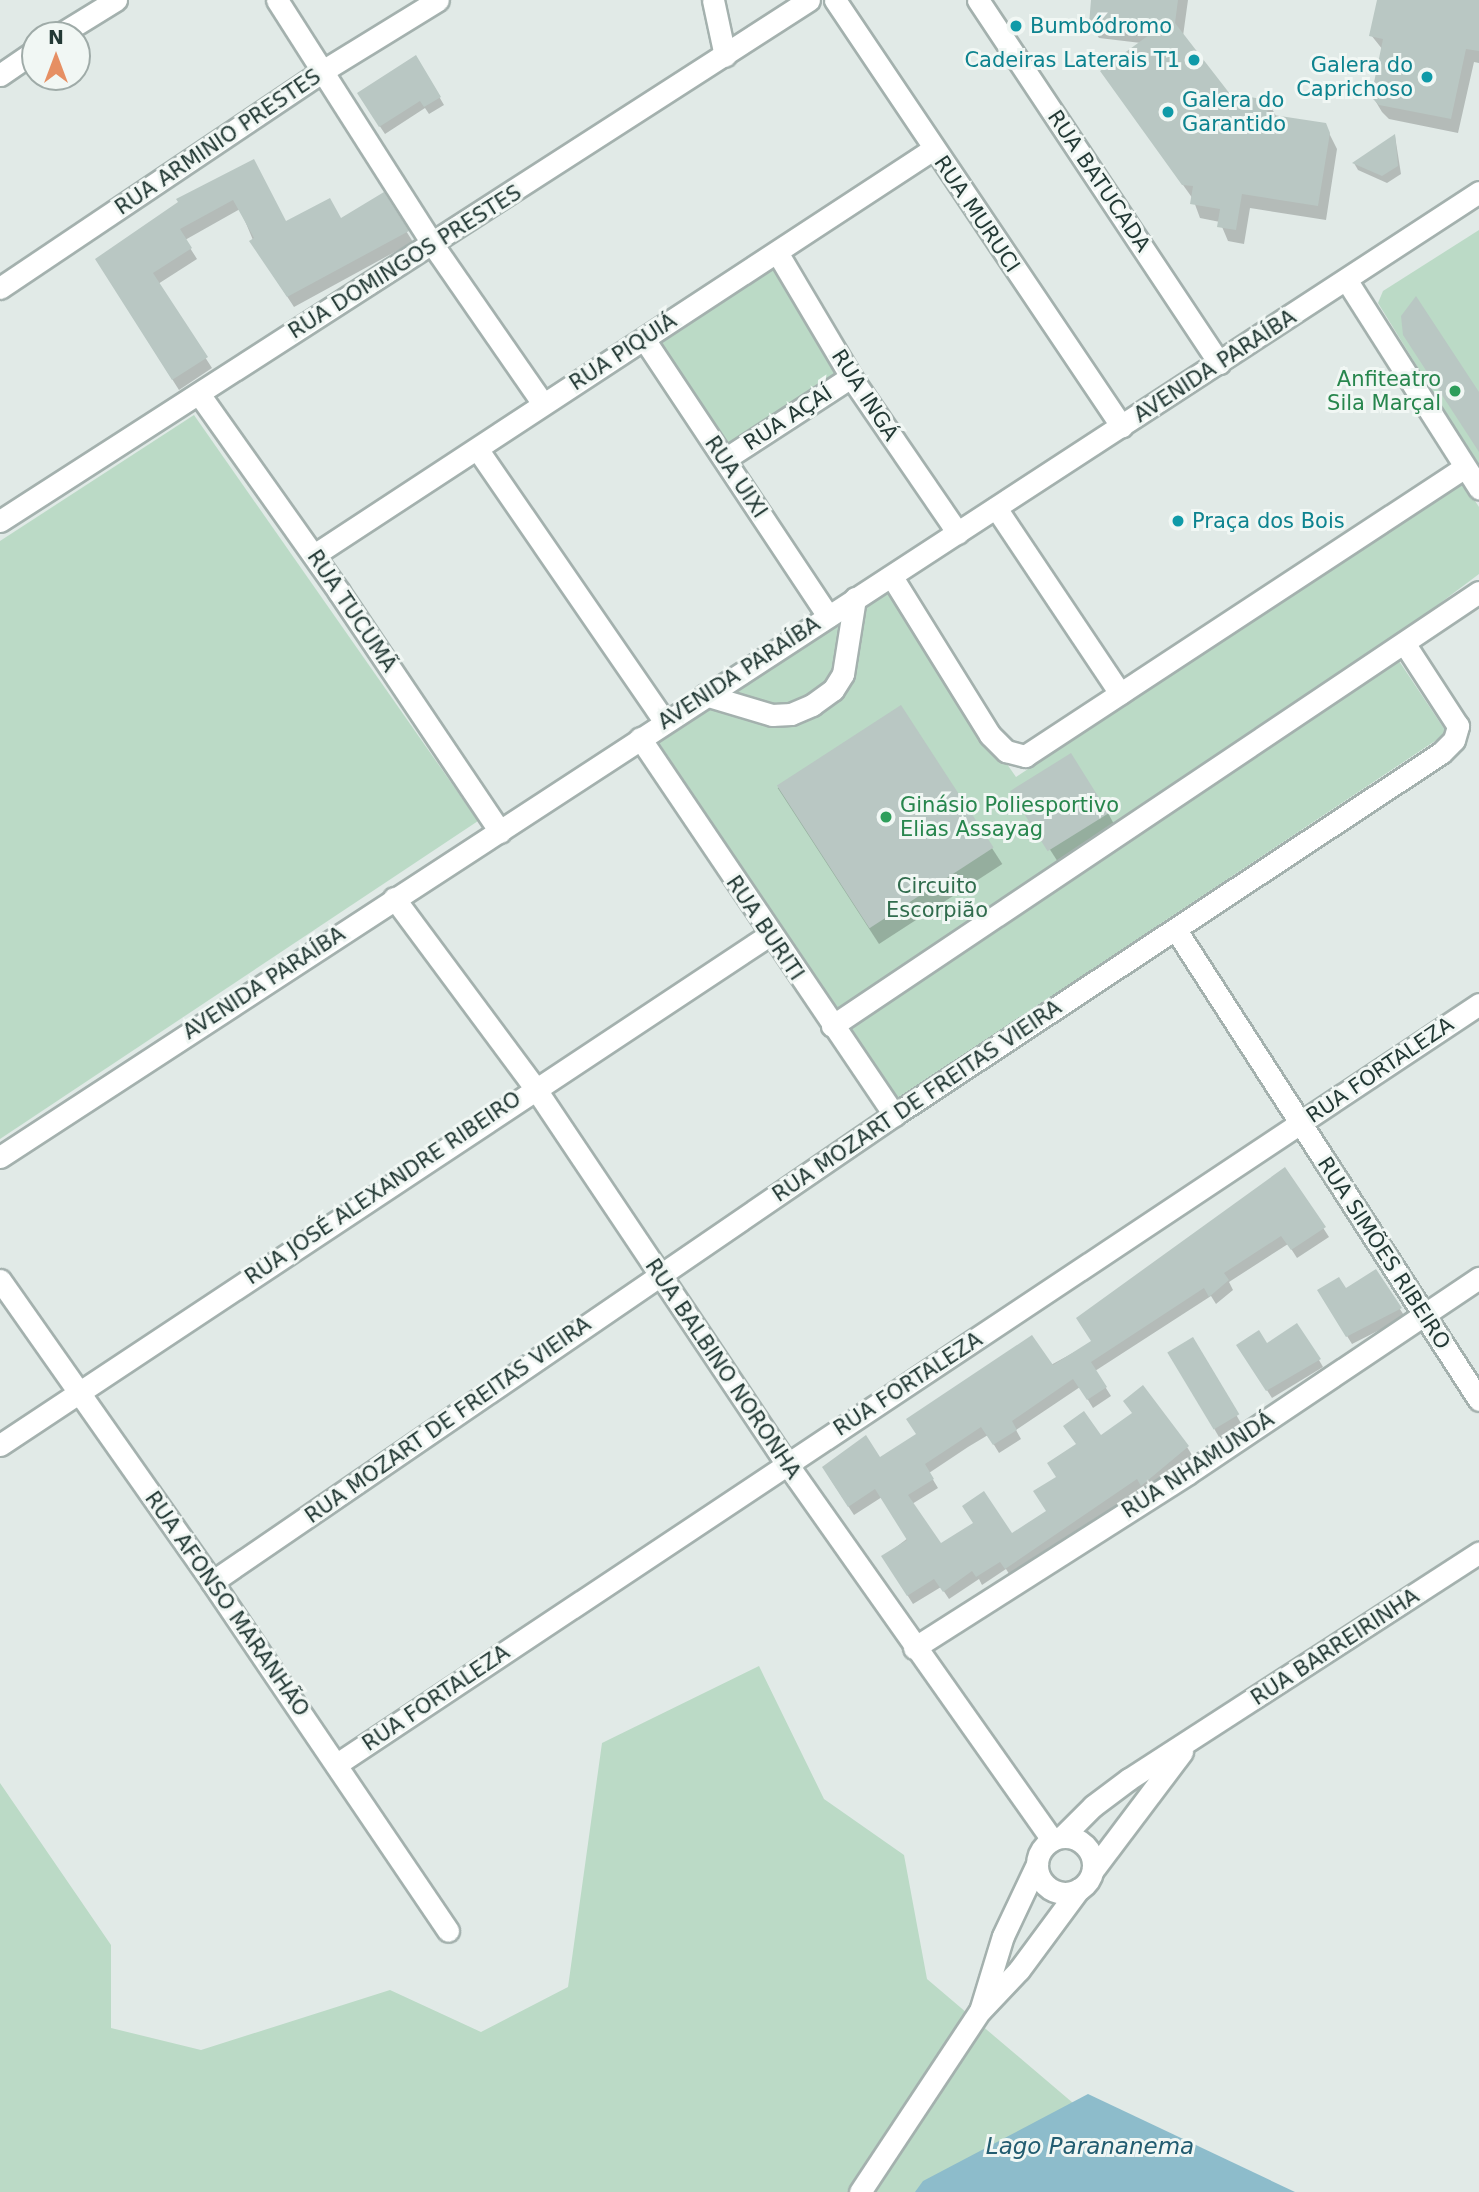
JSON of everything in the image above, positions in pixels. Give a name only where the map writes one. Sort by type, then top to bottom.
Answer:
[{"type":"street","points":[[74,21],[89,7],[116,0]]},
{"type":"street","points":[[277,0],[433,245],[543,404]]},
{"type":"street","name":"RUA ARMINIO PRESTES","points":[[0,288],[321,72],[438,0]]},
{"type":"street","points":[[713,0],[726,56]]},
{"type":"street","name":"RUA DOMINGOS PRESTES","points":[[0,521],[433,245],[809,0]]},
{"type":"street","name":"RUA MURUCI","points":[[835,0],[1122,427]]},
{"type":"street","name":"RUA BATUCADA","points":[[978,0],[1219,362]]},
{"type":"street","points":[[0,75],[21,61]]},
{"type":"street","name":"RUA PIQUIÁ","points":[[314,555],[778,254],[933,149]]},
{"type":"street","name":"AVENIDA PARAÍBA","points":[[0,1157],[394,898],[500,832],[664,721],[892,577],[1347,281],[1479,192]]},
{"type":"street","name":"RUA INGÁ","points":[[778,254],[851,376],[958,533]]},
{"type":"street","points":[[1347,281],[1479,488]]},
{"type":"street","name":"RUA UIXI","points":[[644,339],[828,615]]},
{"type":"street","name":"RUA AÇAÍ","points":[[725,459],[851,376]]},
{"type":"street","name":"RUA TUCUMÃ","points":[[199,394],[314,555],[500,832]]},
{"type":"street","points":[[478,450],[664,721]]},
{"type":"street","points":[[892,577],[976,714],[1006,751],[1032,754],[1120,693],[1465,467]]},
{"type":"street","points":[[996,508],[1120,693]]},
{"type":"street","points":[[832,1026],[1479,592]]},
{"type":"street","points":[[705,695],[772,715],[791,714],[812,705],[833,690],[843,674],[855,598]]},
{"type":"street","name":"RUA MOZART DE FREITAS VIEIRA","points":[[212,1582],[894,1115],[1176,930],[1454,740],[1456,723],[1404,643]]},
{"type":"street","name":"RUA BURITI","points":[[640,738],[769,935],[894,1115]]},
{"type":"street","name":"RUA BALBINO NORONHA","points":[[394,898],[535,1088],[787,1464],[914,1647],[1057,1839]]},
{"type":"street","name":"RUA SIMÕES RIBEIRO","points":[[1176,930],[1479,1400]]},
{"type":"street","name":"RUA JOSÉ ALEXANDRE RIBEIRO","points":[[0,1445],[79,1390],[769,935]]},
{"type":"street","name":"RUA FORTALEZA","points":[[337,1764],[1479,1004]]},
{"type":"street","name":"RUA NHAMUNDÁ","points":[[914,1647],[1186,1474],[1479,1278]]},
{"type":"street","name":"RUA AFONSO MARANHÃO","points":[[0,1280],[212,1582],[448,1931]]},
{"type":"street","name":"RUA BARREIRINHA","points":[[980,2011],[1003,1936],[1037,1864],[1039,1854],[1103,1798],[1479,1553]]},
{"type":"street","name":"RUA BARREIRINHA","points":[[860,2192],[980,2011],[1019,1970],[1125,1822],[1191,1740]]},
{"type":"street","points":[[1057,1839],[1072,1838],[1089,1850],[1093,1870]]},
{"type":"street","points":[[1037,1864],[1039,1876],[1056,1891],[1079,1889]]},
{"type":"green space","name":"Anfiteatro Sila Marçal","points":[[1479,230],[1479,467],[1378,303],[1383,291]]},
{"type":"green space","points":[[772,265],[840,374],[720,448],[652,340]]},
{"type":"green space","points":[[194,415],[478,821],[0,1139],[0,541]]},
{"type":"green space","name":"Circuito Escorpião","points":[[1462,481],[1479,507],[1479,574],[1387,643],[1447,733],[897,1099],[659,743],[888,593],[1016,777]]},
{"type":"green space","points":[[759,1666],[824,1799],[904,1855],[927,1979],[1100,2126],[1248,2192],[0,2192],[0,1783],[111,1945],[111,2028],[201,2050],[390,1990],[481,2032],[568,1987],[602,1743]]},
{"type":"water","name":"Lago Parananema","points":[[1088,2094],[1295,2192],[915,2192],[923,2181]]},
{"type":"building","name":"Galera do Garantido","points":[[1091,0],[1178,0],[1175,23],[1230,94],[1269,100],[1267,114],[1326,123],[1330,133],[1318,206],[1242,194],[1236,230],[1217,227],[1220,209],[1190,204],[1193,186],[1182,185],[1100,71],[1153,32],[1089,24]]},
{"type":"building","name":"Galera do Caprichoso","points":[[1377,0],[1479,0],[1479,51],[1466,49],[1451,119],[1379,105],[1371,97],[1383,39],[1369,36]]},
{"type":"building","points":[[416,55],[441,97],[424,107],[420,101],[379,127],[357,93]]},
{"type":"building","points":[[1395,134],[1398,166],[1382,176],[1352,163]]},
{"type":"building","points":[[254,159],[286,221],[330,198],[341,218],[384,192],[409,231],[287,297],[249,241],[254,238],[233,200],[180,229],[192,248],[153,273],[208,357],[172,380],[95,259],[178,202],[176,199]]},
{"type":"building","points":[[1416,296],[1479,392],[1479,452],[1403,335],[1401,316]]},
{"type":"building","name":"Ginásio Poliesportivo Elias Assayag","points":[[901,705],[994,848],[869,928],[777,786]]},
{"type":"building","points":[[1071,753],[1109,813],[1048,851],[1010,791]]},
{"type":"building","points":[[1285,1167],[1326,1227],[1291,1250],[1281,1236],[1224,1273],[1229,1280],[1209,1297],[1204,1288],[1091,1362],[1107,1387],[1087,1400],[1073,1379],[1012,1421],[1017,1430],[993,1445],[981,1427],[925,1464],[934,1479],[908,1495],[941,1543],[973,1523],[962,1506],[984,1491],[1012,1533],[1046,1511],[1033,1491],[1056,1477],[1047,1463],[1076,1444],[1063,1426],[1084,1411],[1101,1435],[1132,1413],[1123,1401],[1143,1385],[1189,1446],[1141,1486],[1137,1479],[1005,1569],[1000,1562],[976,1577],[972,1571],[943,1592],[934,1579],[907,1596],[881,1556],[907,1540],[875,1489],[848,1507],[822,1467],[866,1435],[880,1457],[916,1434],[906,1419],[1032,1335],[1053,1365],[1091,1341],[1076,1318]]},
{"type":"building","points":[[1376,1269],[1402,1308],[1346,1337],[1317,1290],[1339,1277],[1346,1288]]},
{"type":"building","points":[[1297,1323],[1321,1359],[1266,1391],[1236,1345],[1259,1330],[1267,1343]]},
{"type":"building","points":[[1193,1337],[1239,1414],[1214,1430],[1167,1352]]},
{"type":"place","name":"Bumbódromo","points":[[1016,26]]},
{"type":"place","name":"Cadeiras Laterais T1","points":[[1194,60]]},
{"type":"place","name":"Galera do Caprichoso","points":[[1427,77]]},
{"type":"place","name":"Galera do Garantido","points":[[1168,112]]},
{"type":"place","name":"Anfiteatro Sila Marçal","points":[[1455,391]]},
{"type":"place","name":"Praça dos Bois","points":[[1178,521]]},
{"type":"place","name":"Ginásio Poliesportivo Elias Assayag","points":[[886,817]]}]
